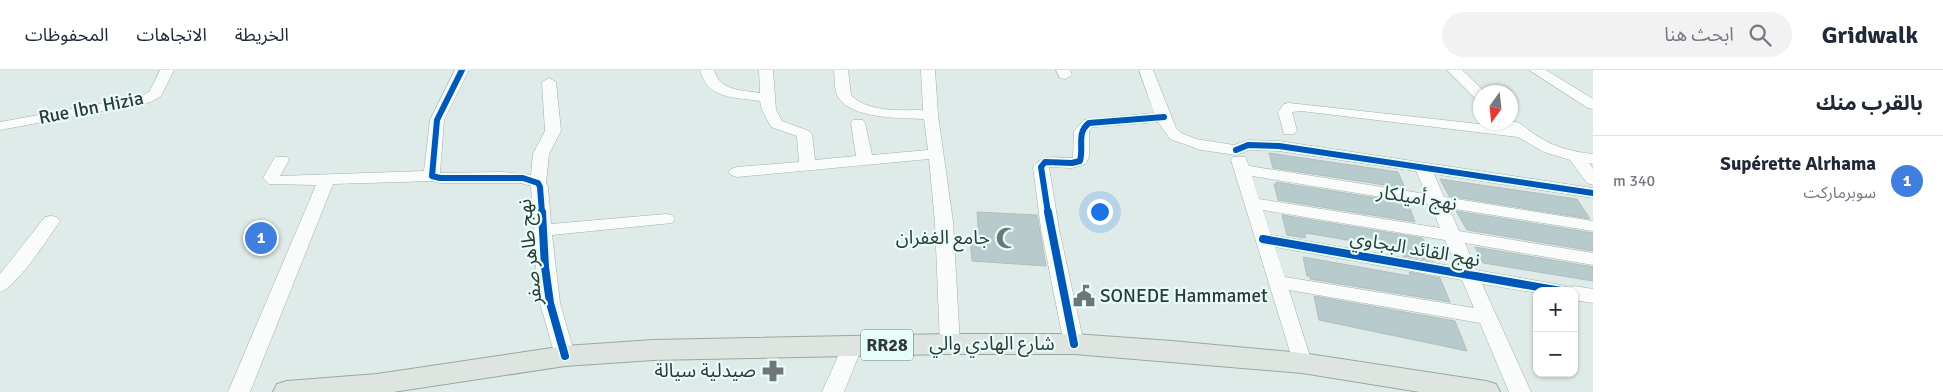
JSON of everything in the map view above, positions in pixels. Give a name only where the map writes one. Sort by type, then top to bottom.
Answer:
[{"type":"main road","name":"شارع الهادي والي","points":[[287,392],[377,384],[564,356],[653,350],[950,344],[1074,344],[1172,351],[1302,363],[1407,386],[1486,392]]},
{"type":"street","name":"Rue Ibn Hizia","points":[[0,126],[146,99],[156,93],[167,70]]},
{"type":"street","points":[[432,176],[437,120],[462,70]]},
{"type":"street","points":[[707,70],[710,81],[722,91],[767,98]]},
{"type":"street","points":[[766,70],[769,110],[776,124],[804,134],[807,164]]},
{"type":"street","points":[[841,70],[845,97],[850,104],[873,111],[931,115]]},
{"type":"street","points":[[928,70],[947,269],[950,344]]},
{"type":"street","points":[[1146,70],[1170,131],[1183,140],[1236,150],[1248,145],[1278,146],[1593,193]]},
{"type":"street","points":[[1454,70],[1473,88]]},
{"type":"street","points":[[1536,70],[1593,105]]},
{"type":"street","points":[[538,182],[541,154],[553,131],[549,82]]},
{"type":"street","points":[[1289,130],[1285,112],[1289,107],[1473,124]]},
{"type":"street","points":[[1074,344],[1050,229],[1042,164],[1050,161],[1072,163],[1080,161],[1082,155],[1080,135],[1084,126],[1089,123],[1164,117]]},
{"type":"street","points":[[858,123],[865,160]]},
{"type":"street","points":[[1518,130],[1535,143],[1552,151],[1593,159]]},
{"type":"street","points":[[1236,150],[1302,363]]},
{"type":"street","points":[[737,172],[807,164],[936,154]]},
{"type":"street","points":[[1576,157],[1593,180]]},
{"type":"street","name":"نهج طاهر صفر","points":[[281,160],[272,176],[272,180],[432,176],[440,178],[522,178],[538,182],[550,303],[564,356]]},
{"type":"street","points":[[1423,168],[1520,392]]},
{"type":"street","name":"نهج أميلكار","points":[[1242,170],[1593,226]]},
{"type":"street","points":[[240,392],[326,180]]},
{"type":"street","points":[[1252,203],[1593,259]]},
{"type":"street","points":[[543,230],[666,219]]},
{"type":"street","points":[[0,286],[25,257],[51,221]]},
{"type":"street","name":"نهج القائد البجاوي","points":[[1263,238],[1538,287]]},
{"type":"street","points":[[1277,282],[1488,317]]},
{"type":"street","points":[[1578,294],[1593,296]]},
{"type":"street","points":[[833,392],[853,345]]},
{"type":"building","points":[[1269,153],[1398,172],[1405,188],[1273,168]]},
{"type":"building","points":[[1440,179],[1577,199],[1590,219],[1449,196]]},
{"type":"building","points":[[1276,182],[1408,203],[1415,222],[1278,200],[1274,184],[1277,184]]},
{"type":"building","points":[[1456,211],[1593,233],[1593,251],[1467,230]]},
{"type":"building","points":[[977,212],[1037,215],[1046,266],[972,261],[970,237],[979,238]]},
{"type":"building","points":[[1282,215],[1422,238],[1433,261],[1403,256],[1400,249],[1306,233],[1305,238],[1287,235]]},
{"type":"building","points":[[1475,247],[1593,267],[1593,281],[1483,263]]},
{"type":"building","points":[[1303,257],[1410,276],[1409,272],[1440,278],[1450,302],[1310,279],[1310,276],[1307,276]]},
{"type":"building","points":[[1314,296],[1455,321],[1467,351],[1319,320]]},
{"type":"cycle path","points":[[462,70],[437,120],[432,176],[440,178],[523,178],[538,183],[540,187],[545,267],[550,303],[565,356]]},
{"type":"cycle path","points":[[1074,344],[1050,229],[1041,167],[1045,162],[1072,163],[1080,161],[1082,151],[1081,135],[1084,126],[1089,123],[1164,117]]},
{"type":"cycle path","points":[[1236,150],[1248,145],[1279,146],[1593,193]]},
{"type":"cycle path","points":[[1263,239],[1538,287]]},
{"type":"place","name":"Supérette Alrhama","points":[[261,238]]},
{"type":"place","name":"جامع الغفران","points":[[1007,238]]},
{"type":"place","name":"SONEDE Hammamet","points":[[1084,296]]},
{"type":"place","name":"صيدلية سيالة","points":[[773,371]]}]
